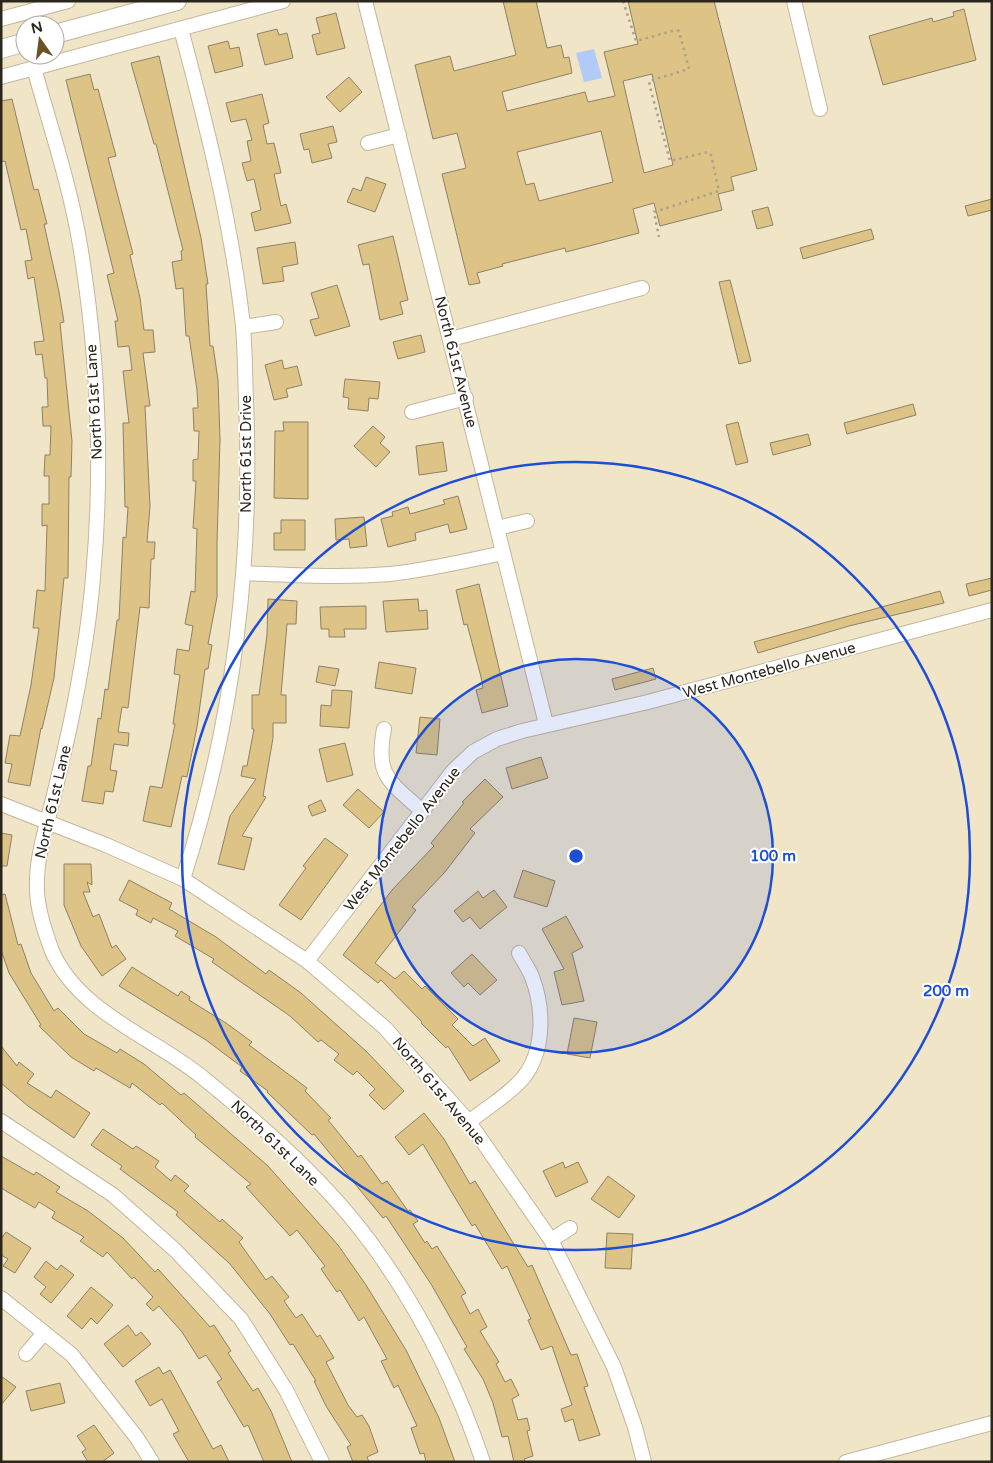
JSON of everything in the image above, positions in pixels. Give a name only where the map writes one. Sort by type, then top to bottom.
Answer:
[{"type":"main road","points":[[65,31],[177,1]]},
{"type":"main road","points":[[1,49],[15,45]]},
{"type":"street","points":[[1,19],[37,5],[68,1]]},
{"type":"street","points":[[1,77],[283,1]]},
{"type":"street","name":"North 61st Avenue","points":[[365,1],[466,398],[546,724]]},
{"type":"street","points":[[794,1],[820,109]]},
{"type":"street","name":"North 61st Drive","points":[[181,29],[221,192],[243,327],[248,461],[244,573],[226,706],[199,829],[183,879]]},
{"type":"street","name":"North 61st Lane","points":[[34,68],[70,198],[80,244],[94,365],[98,497],[88,623],[70,725],[40,848],[36,892],[42,920],[62,970],[84,996],[124,1025],[186,1064],[256,1122],[344,1211],[376,1249],[424,1326],[459,1395],[483,1462]]},
{"type":"street","points":[[368,143],[399,135]]},
{"type":"street","points":[[450,339],[642,288]]},
{"type":"street","points":[[243,327],[276,322]]},
{"type":"street","points":[[412,412],[466,398]]},
{"type":"street","points":[[497,528],[527,521]]},
{"type":"street","points":[[244,573],[312,576],[389,574],[432,568],[504,553]]},
{"type":"street","name":"West Montebello Avenue","points":[[307,961],[453,771],[473,752],[497,739],[546,724],[564,722],[648,702],[992,610]]},
{"type":"street","points":[[384,729],[380,757],[384,772],[390,782],[422,811]]},
{"type":"street","points":[[1,804],[47,821],[183,879],[307,961]]},
{"type":"street","points":[[469,1122],[523,1078],[535,1056],[540,1032],[538,1006],[532,978],[518,953]]},
{"type":"street","name":"North 61st Avenue","points":[[307,961],[385,1028],[469,1122],[550,1240],[614,1367],[644,1462]]},
{"type":"street","points":[[1,1120],[113,1195],[175,1250],[236,1314],[286,1390],[322,1462]]},
{"type":"street","points":[[550,1240],[570,1228]]},
{"type":"street","points":[[1,1298],[72,1355],[137,1438],[152,1462]]},
{"type":"street","points":[[26,1354],[44,1333]]},
{"type":"street","points":[[846,1462],[992,1423]]},
{"type":"path","points":[[623,1],[636,41],[676,30],[679,31],[690,65],[689,69],[649,81],[650,87],[670,161],[708,152],[711,155],[719,191],[654,212],[659,238]]},
{"type":"water","points":[[594,49],[602,78],[584,82],[576,53]]},
{"type":"building","points":[[503,1],[536,1],[547,48],[561,45],[564,58],[569,57],[572,73],[502,92],[507,111],[585,92],[588,102],[615,96],[604,52],[638,44],[628,1],[714,1],[757,170],[731,177],[734,190],[718,194],[722,210],[660,226],[654,203],[633,209],[639,233],[566,252],[565,248],[502,264],[503,266],[477,273],[480,283],[469,285],[442,174],[466,168],[457,133],[433,139],[415,65],[450,56],[454,71],[516,55]],"holes":[[[652,74],[673,165],[644,173],[623,81]],[[601,131],[613,182],[539,201],[534,183],[526,185],[517,152]]]},
{"type":"building","points":[[964,9],[976,60],[883,85],[869,36],[932,18],[933,22],[954,16],[953,12]]},
{"type":"building","points":[[336,13],[345,48],[317,55],[312,35],[320,33],[316,18]]},
{"type":"building","points":[[277,29],[279,35],[287,33],[293,58],[265,65],[257,34]]},
{"type":"building","points":[[228,41],[230,49],[239,47],[243,66],[215,73],[208,46]]},
{"type":"building","points":[[159,56],[201,238],[208,284],[206,284],[210,346],[213,346],[218,380],[220,440],[217,597],[208,644],[212,645],[208,669],[205,669],[197,727],[187,777],[182,776],[171,827],[143,821],[150,786],[162,788],[175,724],[173,724],[180,675],[174,674],[177,649],[189,651],[193,626],[185,624],[191,591],[195,592],[197,529],[193,528],[196,481],[193,481],[193,460],[198,459],[199,431],[194,431],[193,408],[198,408],[197,390],[189,336],[186,336],[183,288],[176,289],[172,262],[182,260],[181,251],[183,250],[156,144],[154,144],[131,63]]},
{"type":"building","points":[[90,74],[94,90],[98,89],[116,156],[108,158],[133,254],[130,255],[140,298],[144,330],[153,330],[155,352],[143,353],[150,406],[145,406],[150,506],[147,542],[155,542],[154,559],[151,559],[149,608],[140,607],[128,708],[122,707],[118,732],[129,733],[128,746],[114,744],[110,770],[117,771],[113,792],[105,791],[103,804],[82,801],[88,766],[91,766],[98,718],[101,719],[105,689],[108,690],[117,620],[119,620],[123,537],[126,538],[128,507],[125,507],[123,423],[129,423],[123,371],[132,370],[129,346],[118,347],[115,321],[118,321],[107,275],[114,273],[66,80]]},
{"type":"building","points":[[349,77],[362,92],[340,112],[326,97]]},
{"type":"building","points":[[262,94],[269,123],[263,125],[267,144],[274,143],[281,173],[274,174],[281,206],[286,204],[291,223],[255,231],[251,213],[261,210],[254,179],[247,181],[242,163],[251,161],[247,141],[252,140],[246,119],[231,122],[226,103]]},
{"type":"building","points":[[12,99],[34,190],[38,189],[47,224],[44,224],[59,292],[64,322],[60,323],[72,441],[71,477],[69,477],[68,578],[64,578],[54,678],[41,728],[30,786],[8,782],[12,764],[5,763],[10,735],[20,736],[31,685],[39,628],[33,628],[37,590],[45,591],[47,525],[42,526],[42,504],[49,504],[49,476],[44,476],[45,455],[50,455],[51,426],[43,426],[42,407],[48,407],[47,378],[45,378],[42,354],[36,355],[34,342],[44,341],[34,277],[28,279],[25,261],[32,260],[26,229],[21,230],[5,161],[1,162],[1,101]]},
{"type":"building","points":[[333,126],[337,142],[328,144],[332,158],[312,163],[309,149],[304,150],[300,134]]},
{"type":"building","points":[[366,177],[386,184],[375,212],[347,202],[353,188],[361,191]]},
{"type":"building","points":[[992,199],[992,210],[968,216],[965,206]]},
{"type":"building","points":[[768,207],[773,225],[757,229],[752,211]]},
{"type":"building","points":[[871,229],[874,239],[803,259],[800,248]]},
{"type":"building","points":[[393,236],[408,300],[400,302],[403,314],[380,320],[369,264],[363,265],[358,245]]},
{"type":"building","points":[[295,242],[298,264],[282,267],[284,281],[263,284],[257,248]]},
{"type":"building","points":[[730,280],[751,361],[739,364],[719,282]]},
{"type":"building","points":[[337,285],[350,326],[315,336],[310,320],[319,318],[311,293]]},
{"type":"building","points":[[421,335],[425,352],[398,359],[393,342]]},
{"type":"building","points":[[282,360],[284,369],[297,366],[302,385],[286,389],[288,397],[274,400],[265,365]]},
{"type":"building","points":[[345,379],[380,382],[378,399],[369,398],[368,411],[348,409],[349,398],[343,397]]},
{"type":"building","points":[[913,404],[916,415],[847,434],[844,423]]},
{"type":"building","points":[[283,422],[308,422],[308,499],[274,498],[275,431],[284,431]]},
{"type":"building","points":[[738,422],[748,462],[736,465],[726,425]]},
{"type":"building","points":[[373,426],[385,437],[380,443],[390,452],[376,467],[354,446]]},
{"type":"building","points":[[808,434],[811,445],[773,455],[770,443]]},
{"type":"building","points":[[443,442],[447,471],[419,475],[416,446]]},
{"type":"building","points":[[458,496],[467,529],[450,533],[448,524],[415,533],[416,540],[388,547],[381,519],[393,516],[392,512],[408,507],[410,514],[445,504],[443,500]]},
{"type":"building","points":[[364,517],[367,546],[350,548],[349,539],[336,540],[335,519]]},
{"type":"building","points":[[281,520],[305,520],[305,550],[274,550],[274,533],[281,533]]},
{"type":"building","points":[[992,578],[992,590],[969,596],[966,584]]},
{"type":"building","points":[[479,584],[508,706],[482,713],[476,690],[483,688],[481,677],[467,624],[464,625],[456,590]]},
{"type":"building","points":[[940,591],[944,603],[849,626],[758,653],[754,642]]},
{"type":"building","points":[[268,599],[297,601],[296,624],[287,624],[281,695],[286,695],[286,723],[273,723],[273,738],[263,796],[266,797],[242,836],[252,838],[244,870],[218,864],[230,816],[256,779],[241,776],[243,766],[247,766],[254,729],[252,729],[252,695],[259,695],[267,635]]},
{"type":"building","points":[[418,599],[419,611],[427,610],[428,629],[386,632],[383,601]]},
{"type":"building","points":[[366,606],[366,629],[344,629],[345,637],[329,637],[329,629],[321,629],[320,607]]},
{"type":"building","points":[[379,662],[416,668],[412,694],[375,688]]},
{"type":"building","points":[[319,666],[339,669],[335,686],[316,682]]},
{"type":"building","points":[[653,668],[656,679],[615,690],[612,679]]},
{"type":"building","points":[[332,690],[352,691],[349,728],[320,726],[321,705],[331,706]]},
{"type":"building","points":[[420,717],[440,719],[437,755],[416,753]]},
{"type":"building","points":[[345,743],[353,775],[327,782],[319,749]]},
{"type":"building","points":[[541,757],[548,778],[512,789],[506,768]]},
{"type":"building","points":[[485,779],[503,797],[470,829],[475,833],[445,872],[412,907],[416,910],[375,963],[395,979],[404,971],[422,989],[425,986],[458,1019],[452,1025],[473,1046],[485,1038],[500,1061],[470,1081],[448,1046],[446,1048],[381,980],[378,983],[343,955],[392,890],[434,846],[431,843],[464,803],[462,802]]},
{"type":"building","points":[[358,789],[384,812],[369,828],[343,805]]},
{"type":"building","points":[[321,800],[326,811],[312,816],[308,806]]},
{"type":"building","points":[[1,833],[12,835],[7,866],[1,866]]},
{"type":"building","points":[[325,838],[348,855],[301,920],[279,905],[306,868],[303,866]]},
{"type":"building","points":[[64,864],[91,864],[92,885],[87,882],[90,892],[83,892],[93,917],[99,914],[112,948],[116,945],[126,959],[102,976],[81,946],[64,905]]},
{"type":"building","points":[[523,870],[555,881],[547,907],[514,897]]},
{"type":"building","points":[[129,880],[172,903],[169,909],[216,937],[266,974],[269,970],[301,993],[367,1052],[404,1091],[384,1110],[369,1095],[375,1089],[357,1071],[353,1075],[334,1060],[339,1054],[321,1040],[318,1042],[290,1016],[212,962],[214,959],[175,936],[178,931],[153,918],[151,923],[136,915],[138,910],[119,900]]},
{"type":"building","points":[[494,890],[507,907],[480,929],[470,917],[463,922],[454,911],[478,891],[483,898]]},
{"type":"building","points":[[5,894],[18,945],[21,944],[31,973],[54,1011],[58,1008],[84,1034],[117,1053],[120,1049],[144,1064],[181,1095],[184,1093],[268,1166],[338,1245],[366,1285],[406,1350],[439,1418],[455,1462],[426,1462],[424,1453],[420,1454],[411,1428],[417,1426],[398,1385],[394,1388],[381,1361],[387,1359],[364,1317],[359,1321],[340,1290],[337,1292],[321,1269],[325,1266],[297,1230],[290,1236],[246,1187],[251,1184],[195,1137],[196,1135],[162,1103],[160,1105],[132,1083],[130,1088],[96,1068],[94,1071],[71,1057],[39,1026],[41,1025],[9,973],[1,950],[1,895]]},
{"type":"building","points":[[566,916],[583,947],[572,953],[584,1001],[562,1005],[554,972],[564,969],[542,929]]},
{"type":"building","points":[[472,954],[497,980],[480,995],[468,983],[464,987],[451,973]]},
{"type":"building","points":[[132,967],[178,996],[181,991],[190,997],[189,1000],[252,1042],[249,1045],[307,1088],[305,1091],[331,1118],[328,1120],[358,1157],[361,1155],[382,1184],[387,1181],[408,1211],[410,1210],[418,1221],[413,1224],[425,1243],[427,1241],[432,1249],[437,1246],[466,1293],[461,1296],[470,1314],[478,1309],[487,1327],[480,1331],[499,1362],[496,1364],[505,1382],[511,1379],[519,1395],[512,1399],[518,1420],[527,1418],[530,1430],[527,1431],[533,1456],[524,1459],[525,1462],[514,1462],[508,1436],[502,1437],[493,1403],[483,1379],[464,1349],[467,1347],[431,1284],[386,1216],[383,1218],[314,1134],[312,1135],[268,1091],[240,1071],[242,1067],[206,1040],[119,986]]},
{"type":"building","points":[[574,1018],[597,1022],[590,1058],[567,1054]]},
{"type":"building","points":[[1,1046],[17,1066],[19,1062],[34,1074],[27,1083],[51,1098],[56,1090],[90,1113],[74,1138],[28,1106],[1,1083]]},
{"type":"building","points":[[424,1113],[444,1139],[470,1184],[475,1181],[528,1267],[532,1265],[571,1355],[577,1354],[588,1386],[584,1387],[600,1435],[579,1441],[573,1419],[565,1422],[561,1409],[572,1405],[552,1346],[541,1350],[528,1320],[531,1319],[507,1266],[502,1269],[475,1224],[472,1226],[423,1144],[409,1155],[395,1137]]},
{"type":"building","points":[[103,1129],[133,1149],[136,1146],[159,1161],[155,1167],[171,1181],[175,1175],[189,1186],[184,1191],[220,1222],[222,1219],[243,1238],[239,1242],[266,1280],[272,1276],[289,1297],[284,1301],[296,1318],[302,1314],[317,1337],[320,1335],[334,1358],[326,1362],[348,1405],[357,1417],[362,1415],[369,1426],[378,1452],[367,1457],[369,1462],[353,1462],[347,1447],[351,1445],[326,1406],[314,1381],[316,1381],[293,1344],[290,1345],[270,1314],[230,1264],[176,1215],[178,1212],[120,1169],[122,1166],[91,1145]]},
{"type":"building","points":[[1,1156],[34,1175],[36,1172],[60,1187],[56,1192],[88,1211],[123,1238],[155,1272],[158,1269],[210,1327],[214,1325],[231,1351],[228,1353],[253,1391],[258,1388],[271,1411],[292,1462],[264,1462],[248,1425],[244,1427],[217,1382],[222,1379],[206,1355],[199,1359],[182,1332],[159,1306],[153,1311],[146,1304],[153,1297],[134,1277],[132,1279],[107,1252],[103,1257],[80,1241],[84,1237],[52,1218],[55,1212],[39,1202],[35,1208],[1,1188]]},
{"type":"building","points":[[563,1162],[565,1168],[578,1162],[588,1182],[556,1197],[543,1171]]},
{"type":"building","points":[[608,1176],[635,1196],[619,1218],[591,1199]]},
{"type":"building","points":[[6,1232],[31,1248],[15,1273],[3,1266],[8,1259],[1,1255],[1,1239]]},
{"type":"building","points":[[607,1233],[633,1234],[631,1269],[605,1268]]},
{"type":"building","points":[[46,1261],[57,1270],[61,1265],[74,1275],[51,1303],[40,1294],[46,1287],[34,1277]]},
{"type":"building","points":[[91,1287],[113,1305],[97,1324],[91,1318],[82,1329],[67,1316]]},
{"type":"building","points":[[128,1325],[136,1336],[141,1332],[151,1344],[123,1367],[104,1344]]},
{"type":"building","points":[[159,1367],[163,1374],[170,1370],[213,1449],[221,1445],[229,1462],[189,1462],[173,1434],[179,1431],[162,1399],[150,1406],[135,1381]]},
{"type":"building","points":[[1,1376],[16,1387],[1,1405]]},
{"type":"building","points":[[60,1383],[65,1403],[31,1411],[26,1391]]},
{"type":"building","points":[[94,1425],[114,1453],[102,1462],[88,1462],[82,1452],[86,1449],[77,1436]]}]
